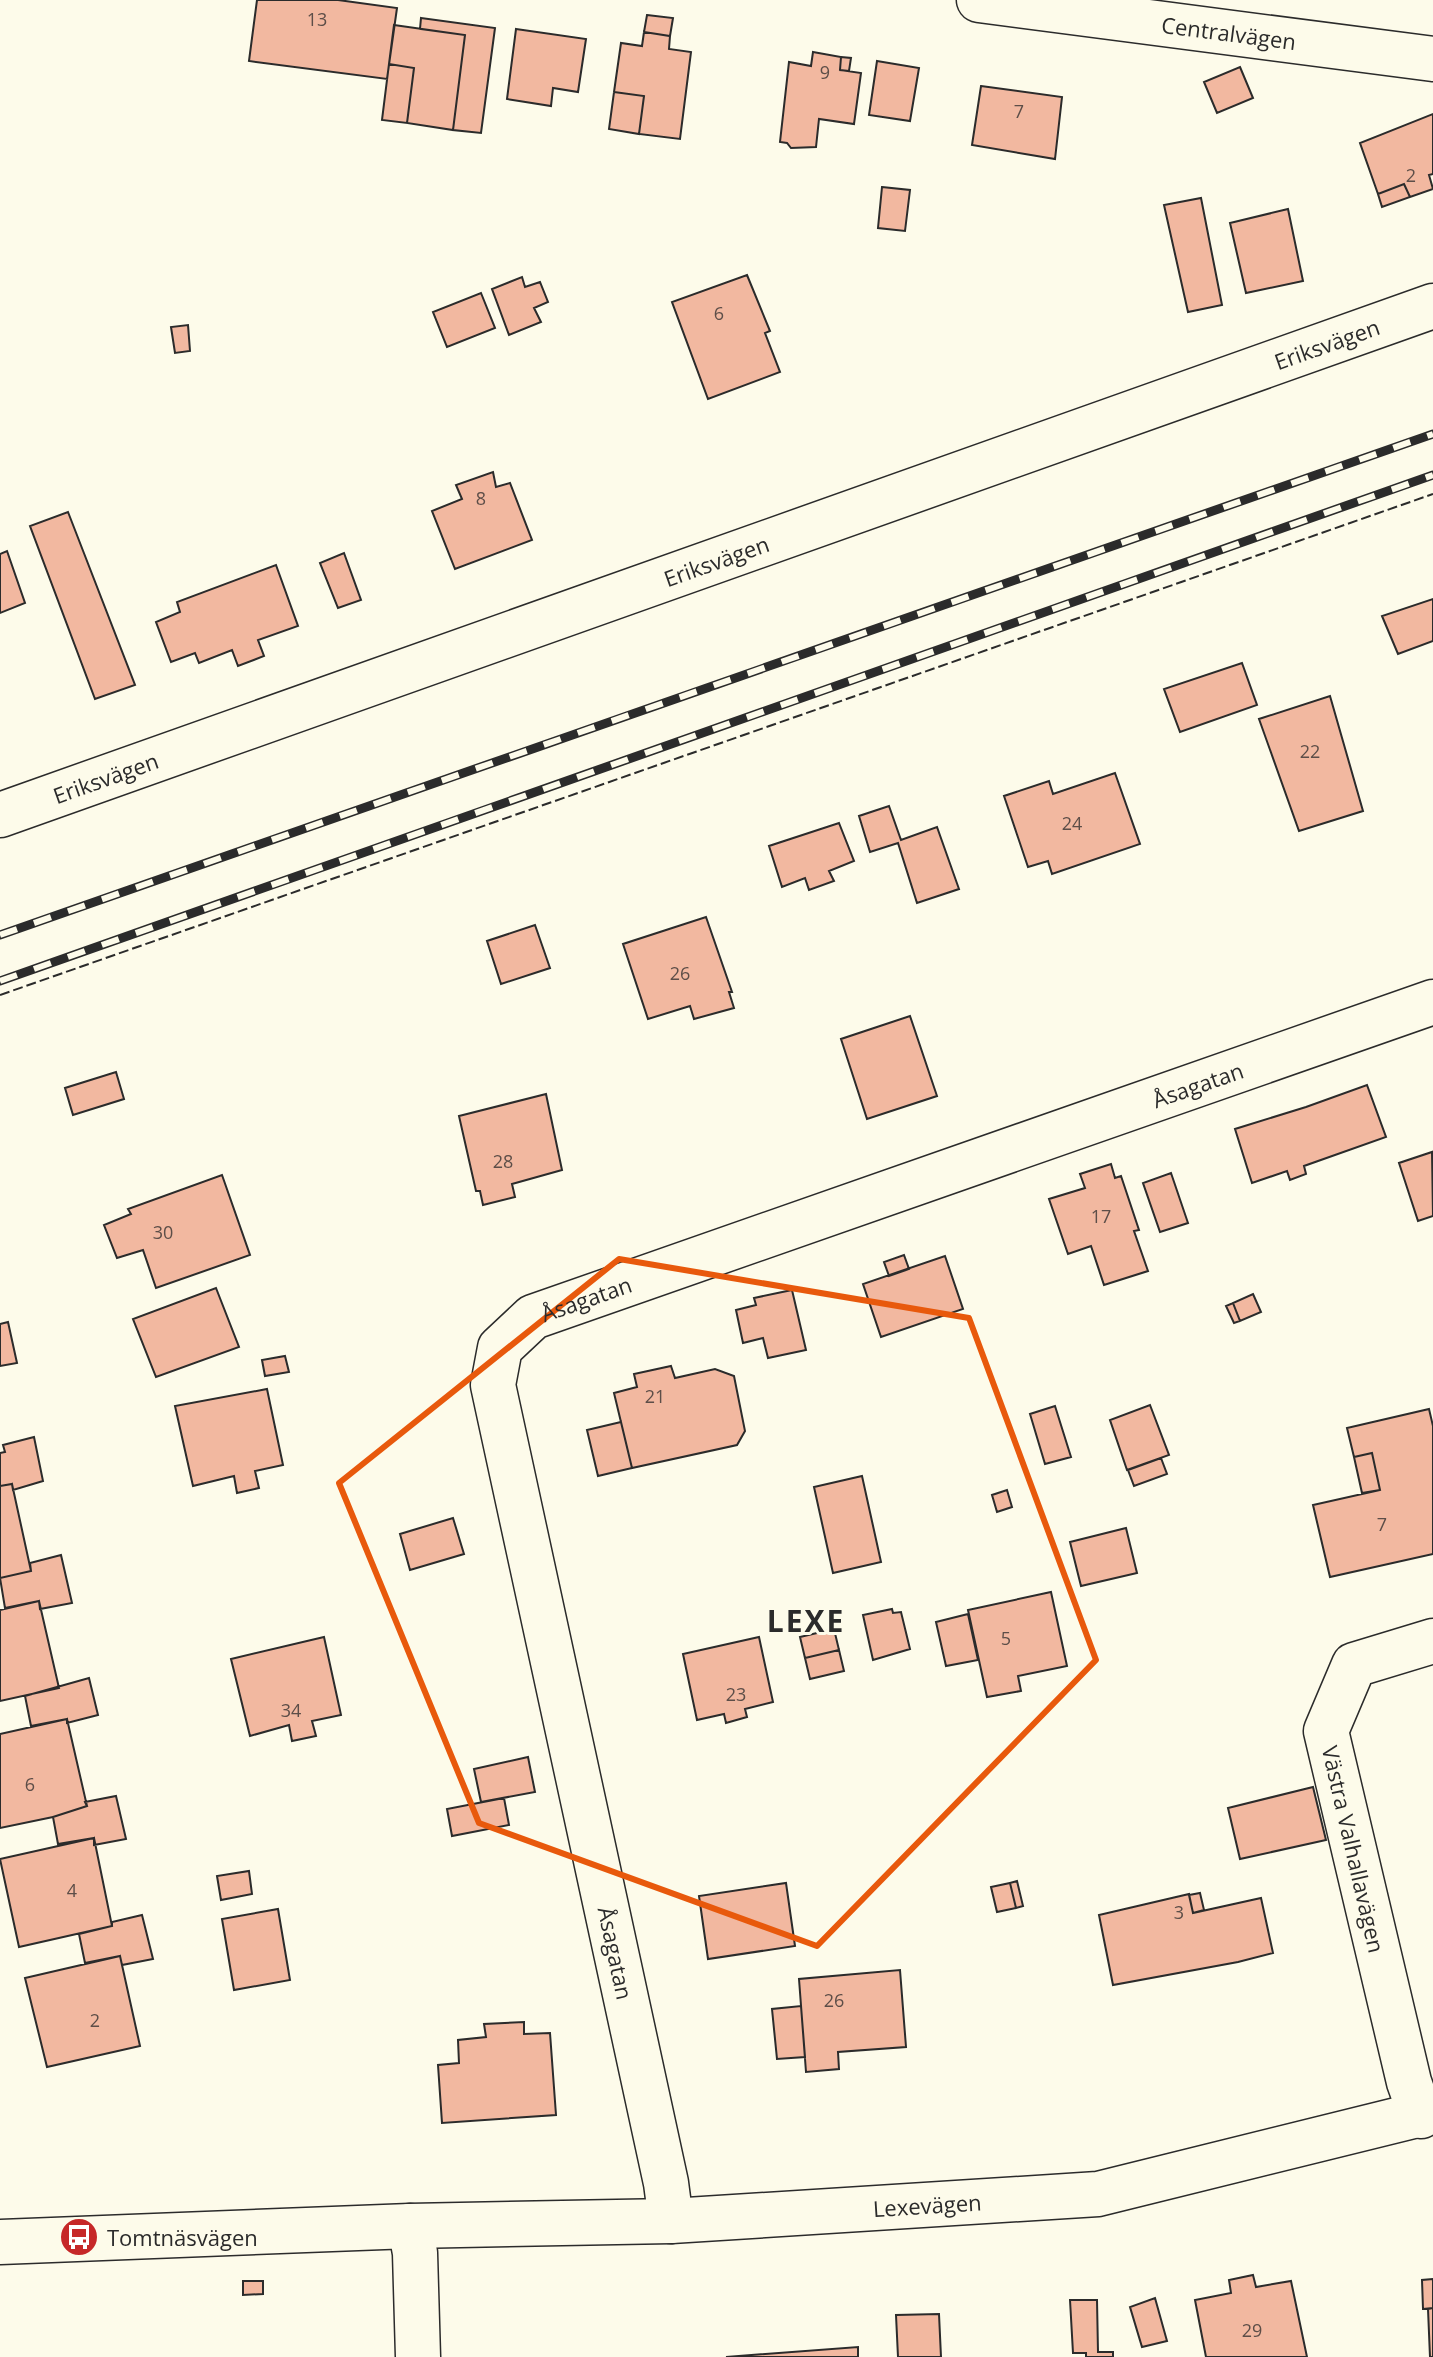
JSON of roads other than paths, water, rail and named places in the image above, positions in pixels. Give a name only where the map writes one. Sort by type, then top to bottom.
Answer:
[{"type":"street","name":"Centralvägen","points":[[979,0],[1433,59]]},
{"type":"street","name":"Eriksvägen","points":[[0,815],[1433,306]]},
{"type":"street","name":"Åsagatan","points":[[671,2221],[666,2183],[493,1385],[500,1348],[533,1317],[1433,1002]]},
{"type":"street","name":"Västra Valhallavägen","points":[[1427,2114],[1409,2082],[1326,1731],[1354,1665],[1433,1641]]},
{"type":"street","name":"Lexevägen","points":[[0,2242],[410,2226],[671,2221],[1098,2194],[1427,2114]]},
{"type":"street","points":[[410,2226],[415,2253],[418,2357]]},
{"type":"railway","points":[[0,935],[1433,434]]},
{"type":"railway","points":[[0,981],[1433,475]]},
{"type":"place","name":"Tomtnäsvägen","points":[[79,2237]]},
{"type":"district","name":"LEXE","points":[[806,1620]]}]
